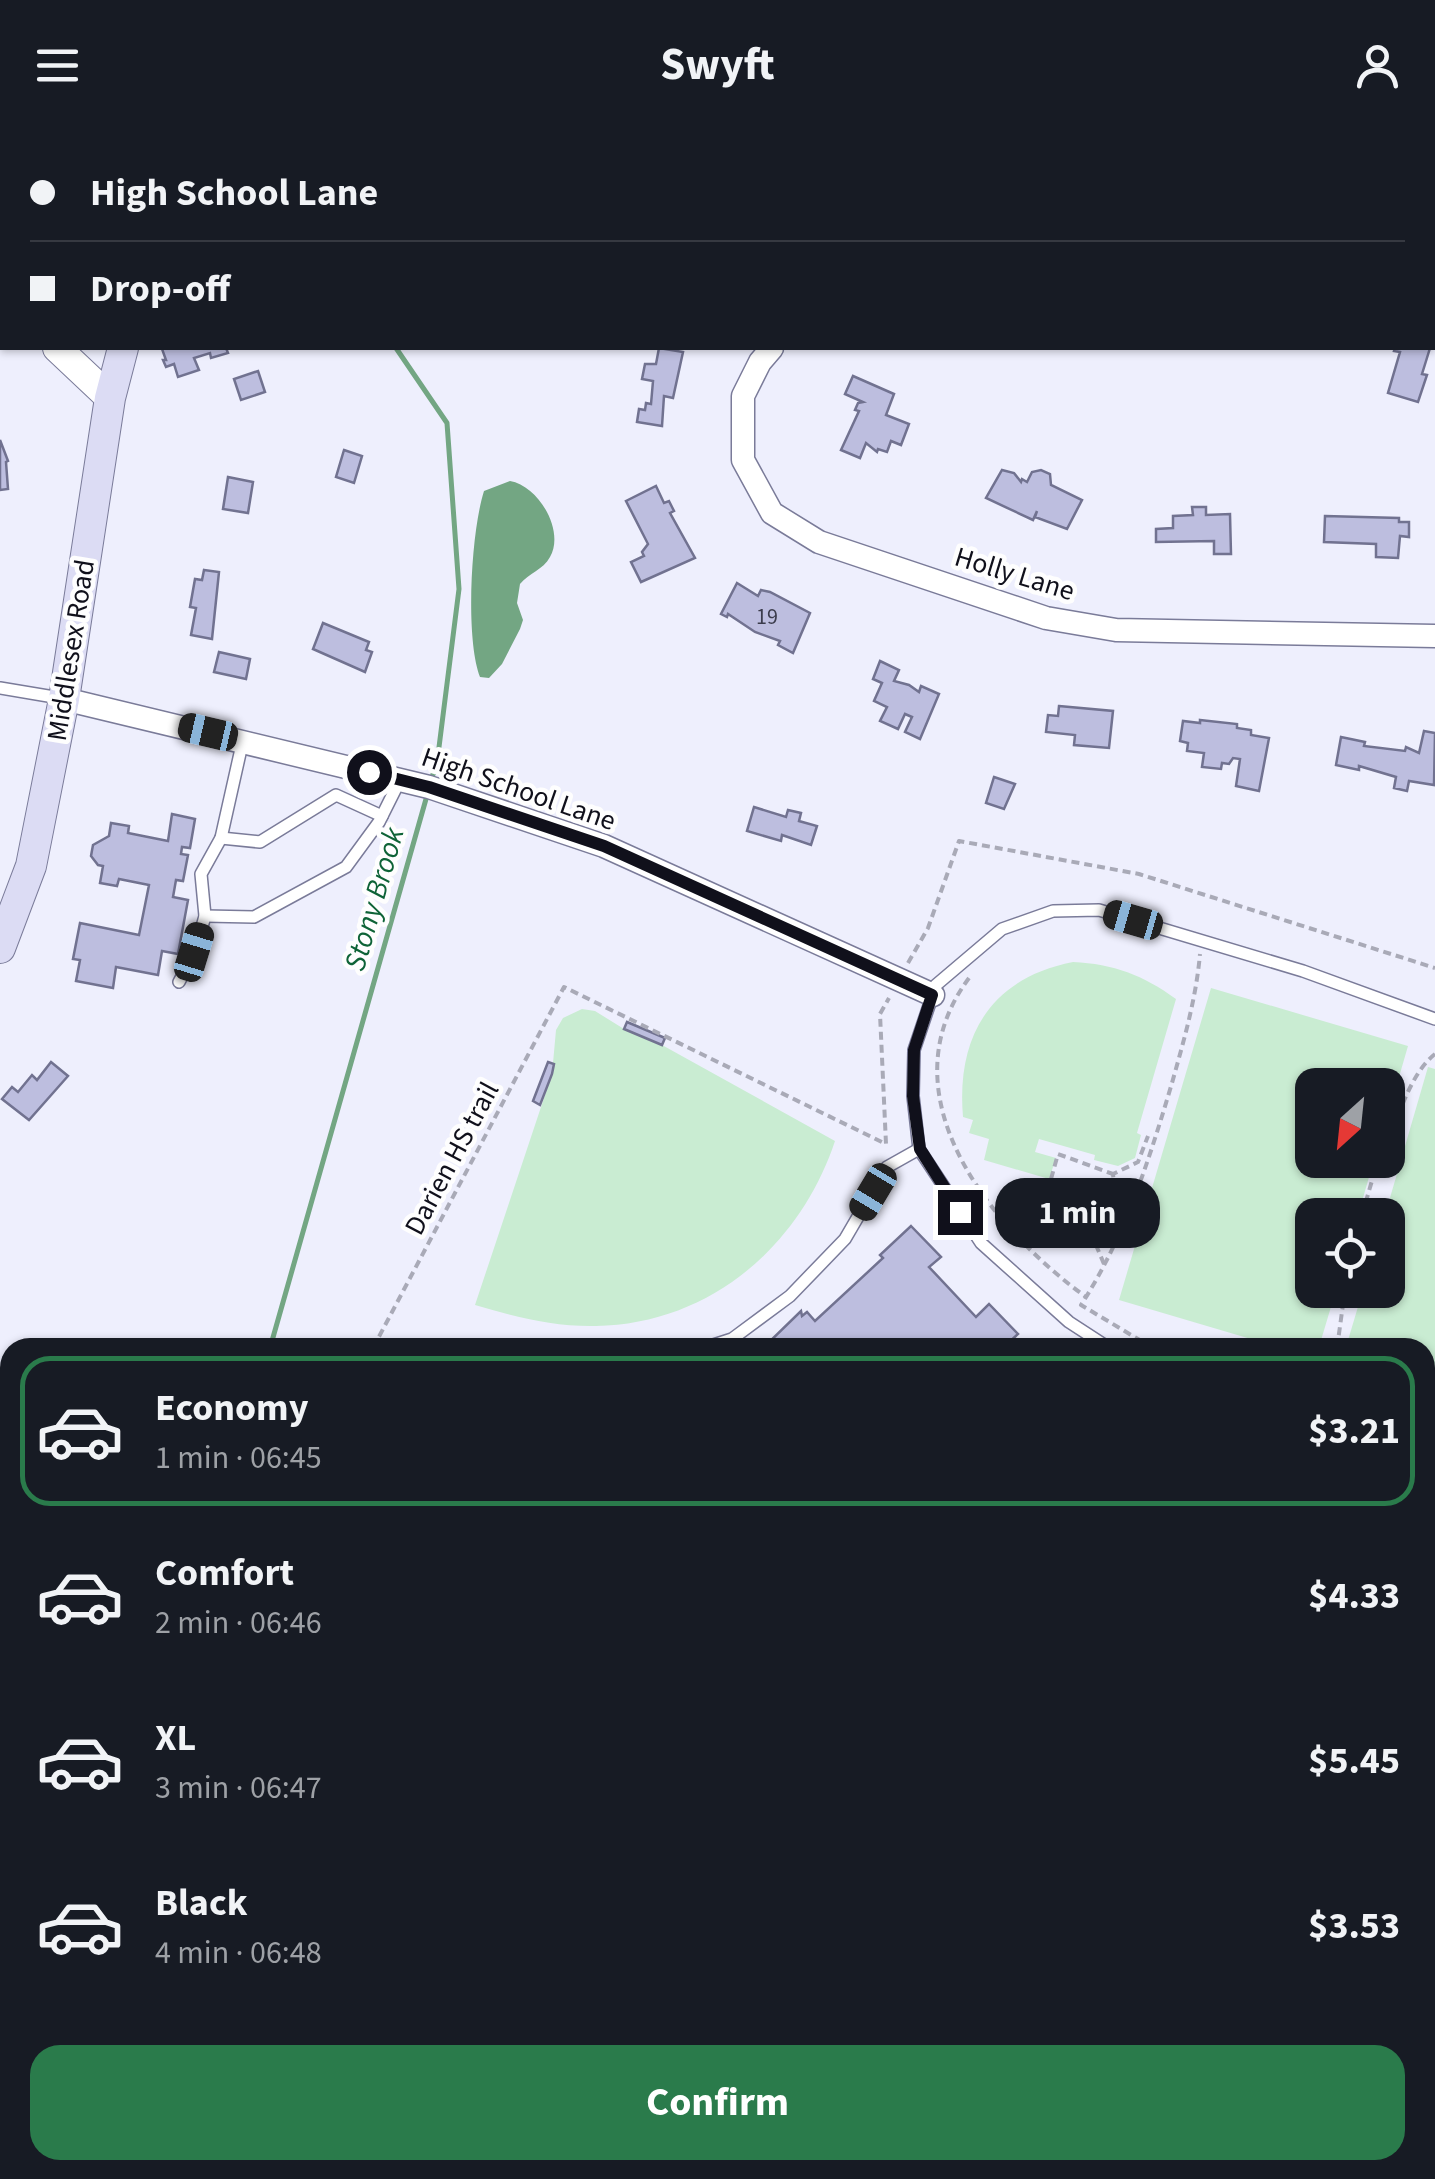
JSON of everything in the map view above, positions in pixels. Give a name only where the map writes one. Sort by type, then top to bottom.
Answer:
[{"type":"main road","name":"Middlesex Road","points":[[0,948],[31,866],[64,698],[110,398],[122,350]]},
{"type":"street","points":[[59,350],[110,398]]},
{"type":"street","name":"Holly Lane","points":[[770,350],[744,396],[743,460],[772,513],[819,542],[1046,618],[1116,630],[1435,636]]},
{"type":"street","name":"High School Lane","points":[[64,698],[401,780],[604,846],[932,995]]},
{"type":"lane","points":[[0,688],[64,698]]},
{"type":"lane","points":[[179,982],[206,916],[201,874],[222,838],[243,740]]},
{"type":"lane","points":[[206,916],[254,917],[346,867],[382,816],[401,780]]},
{"type":"lane","points":[[222,838],[260,842],[336,795],[382,816]]},
{"type":"lane","points":[[1094,1338],[1069,1322],[981,1242],[920,1149],[913,1096],[914,1050],[936,985],[1002,929],[1053,911],[1099,910],[1303,970],[1435,1019]]},
{"type":"lane","points":[[742,1338],[790,1296],[844,1239],[887,1168],[920,1149]]},
{"type":"path","points":[[1136,1338],[1081,1305],[1104,1264],[1149,1162],[1196,998],[1200,954]]},
{"type":"path","points":[[971,976],[946,1019],[940,1043],[940,1104],[948,1134],[974,1181],[1004,1222],[1033,1254],[1086,1298]]},
{"type":"path","name":"Darien HS trail","points":[[378,1338],[564,986]]},
{"type":"path","points":[[1405,1104],[1426,1061],[1435,1054]]},
{"type":"path","points":[[1051,1179],[1058,1154],[1113,1174],[1138,1162],[1148,1136]]},
{"type":"path","points":[[1104,1264],[1096,1245],[1114,1184],[1113,1174]]},
{"type":"path","points":[[1339,1338],[1343,1308]]},
{"type":"shaded area","points":[[510,481],[531,491],[539,500],[552,523],[554,546],[547,561],[520,584],[517,603],[523,620],[502,664],[489,678],[480,677],[471,611],[479,509],[484,491]]},
{"type":"shaded area","points":[[1073,962],[1128,972],[1176,999],[1137,1133],[1141,1135],[1135,1158],[1118,1166],[1039,1139],[1035,1152],[1056,1158],[1049,1179],[984,1160],[989,1139],[969,1133],[973,1120],[963,1117],[962,1088],[973,1037],[1000,997],[1044,970]]},
{"type":"shaded area","points":[[1211,988],[1408,1046],[1402,1068],[1295,1068],[1295,1178],[1369,1178],[1363,1198],[1295,1198],[1295,1308],[1331,1308],[1322,1338],[1248,1338],[1119,1300]]},
{"type":"shaded area","points":[[582,1009],[595,1011],[662,1045],[835,1141],[799,1214],[745,1272],[677,1311],[638,1322],[565,1325],[475,1305],[552,1074],[556,1030],[563,1018]]},
{"type":"shaded area","points":[[1428,1067],[1435,1069],[1435,1338],[1349,1338],[1358,1308],[1405,1308],[1405,1198],[1390,1198],[1396,1178],[1405,1178],[1405,1146]]},
{"type":"building","points":[[162,350],[228,353],[194,358],[199,370],[178,377],[174,364],[166,367]]},
{"type":"building","points":[[659,350],[683,352],[673,398],[664,396],[662,426],[637,422],[639,409],[645,410],[646,403],[651,404],[653,381],[642,379],[645,364],[656,364]]},
{"type":"building","points":[[1429,350],[1422,374],[1427,375],[1418,402],[1388,393],[1400,352],[1394,351]]},
{"type":"building","points":[[258,371],[265,392],[241,400],[234,379]]},
{"type":"building","points":[[853,376],[894,394],[886,415],[909,424],[901,445],[891,441],[887,452],[877,452],[866,443],[860,458],[841,450],[859,411],[855,410],[858,403],[863,402],[845,394]]},
{"type":"building","points":[[0,440],[8,461],[8,489],[0,490]]},
{"type":"building","points":[[344,450],[362,456],[354,483],[336,477]]},
{"type":"building","points":[[1002,470],[1027,482],[1032,472],[1041,470],[1050,474],[1051,485],[1082,500],[1067,529],[1035,517],[1037,511],[1033,520],[986,498]]},
{"type":"building","points":[[228,477],[253,482],[248,513],[223,509]]},
{"type":"building","points":[[656,486],[664,503],[669,501],[674,511],[670,513],[695,558],[641,582],[631,562],[644,556],[642,552],[648,544],[626,501]]},
{"type":"building","points":[[1192,507],[1206,507],[1206,515],[1230,514],[1231,554],[1214,554],[1214,541],[1156,542],[1156,529],[1173,528],[1173,516],[1193,515]]},
{"type":"building","points":[[1325,516],[1399,518],[1399,522],[1409,522],[1409,537],[1400,536],[1398,558],[1376,557],[1376,544],[1324,542]]},
{"type":"building","points":[[204,570],[219,572],[212,639],[191,635],[196,608],[190,607],[195,579],[202,580]]},
{"type":"building","points":[[737,583],[758,596],[761,590],[770,592],[810,613],[793,653],[778,645],[780,641],[721,614]]},
{"type":"building","points":[[323,623],[369,642],[366,650],[372,652],[365,672],[313,649]]},
{"type":"building","points":[[219,652],[250,659],[246,679],[214,672]]},
{"type":"building","points":[[880,661],[899,670],[894,681],[919,692],[921,686],[939,694],[920,739],[905,732],[912,717],[905,714],[898,729],[880,721],[887,707],[874,701],[882,683],[873,679]]},
{"type":"building","points":[[1059,706],[1113,711],[1109,748],[1074,745],[1075,735],[1046,732],[1048,715],[1058,716]]},
{"type":"building","points":[[1183,721],[1237,724],[1237,728],[1251,730],[1251,735],[1269,738],[1259,791],[1236,786],[1240,759],[1222,763],[1221,769],[1202,767],[1204,753],[1187,751],[1188,743],[1180,741]]},
{"type":"building","points":[[1424,731],[1435,733],[1434,785],[1409,781],[1407,791],[1394,788],[1396,777],[1359,766],[1359,770],[1336,765],[1341,737],[1365,742],[1364,746],[1405,751],[1406,747],[1419,753]]},
{"type":"building","points":[[994,777],[1015,784],[1004,809],[986,803]]},
{"type":"building","points":[[754,807],[786,817],[788,810],[801,813],[799,821],[817,826],[811,845],[782,835],[781,841],[747,831]]},
{"type":"building","points":[[172,814],[195,819],[190,848],[182,847],[181,854],[188,855],[183,881],[176,880],[173,897],[188,900],[178,954],[162,951],[158,975],[116,967],[113,988],[76,981],[80,960],[73,959],[80,923],[139,935],[149,885],[119,879],[117,886],[100,883],[103,866],[91,856],[93,845],[109,836],[111,823],[129,826],[128,833],[168,841]]},
{"type":"building","points":[[627,1022],[665,1038],[662,1045],[624,1029]]},
{"type":"building","points":[[51,1062],[68,1076],[29,1120],[2,1099],[12,1087],[18,1092],[32,1075],[37,1080]]},
{"type":"building","points":[[548,1062],[554,1064],[540,1105],[533,1101]]},
{"type":"building","points":[[911,1226],[941,1257],[929,1267],[976,1317],[989,1304],[1018,1334],[1014,1338],[773,1338],[801,1311],[802,1316],[807,1312],[815,1321],[883,1258],[880,1255]]},
{"type":"waterway","name":"Stony Brook","points":[[397,350],[447,423],[459,589],[438,755],[431,782]]},
{"type":"waterway","name":"Stony Brook","points":[[273,1338],[428,792]]},
{"type":"route","points":[[369,772],[429,787],[604,846],[932,995],[914,1050],[913,1096],[920,1149],[960,1212]]}]
